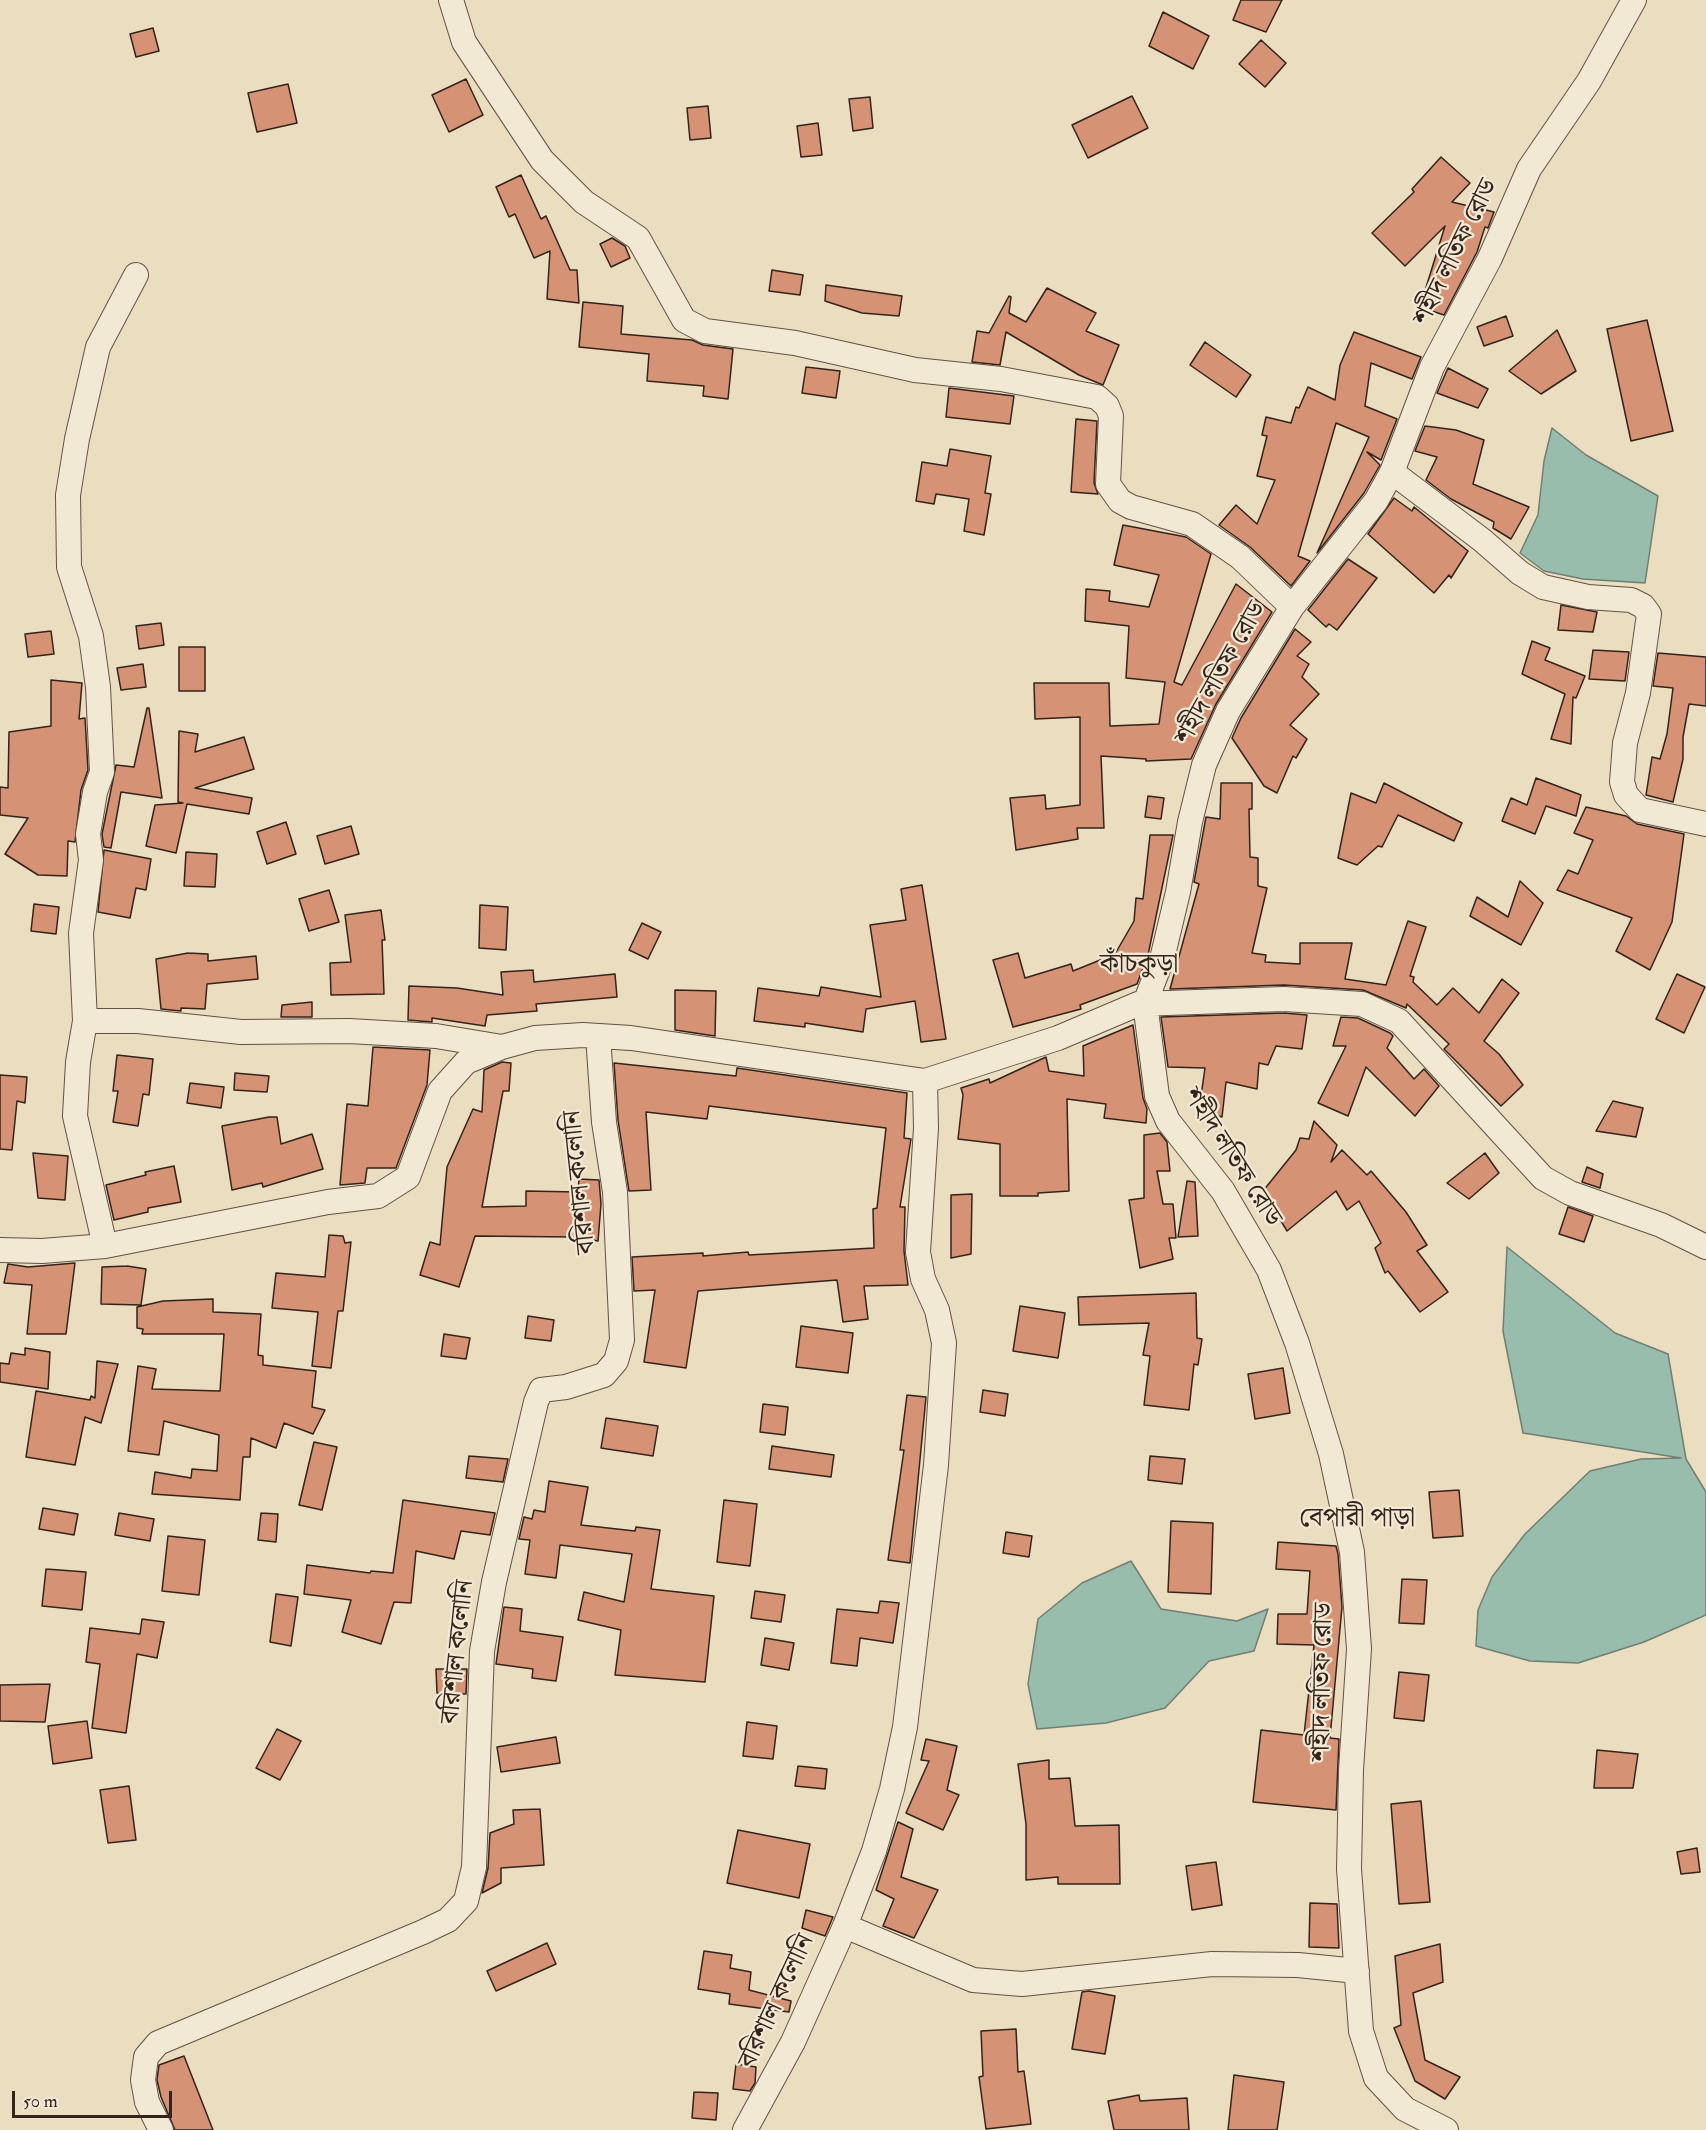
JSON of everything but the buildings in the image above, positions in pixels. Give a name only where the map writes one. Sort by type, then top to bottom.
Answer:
[{"type":"street","points":[[451,0],[464,42],[542,160],[584,202],[638,238],[684,320],[705,331],[795,344],[915,370],[1001,379],[1097,397],[1107,406],[1111,417],[1108,484],[1120,501],[1131,507],[1192,525],[1240,557],[1292,607]]},
{"type":"street","name":"শহীদ লতিফ রোড","points":[[1446,2130],[1406,2109],[1376,2078],[1361,2031],[1349,1869],[1351,1770],[1359,1649],[1352,1552],[1330,1454],[1297,1343],[1269,1270],[1223,1191],[1168,1121],[1157,1096],[1145,1003],[1165,948],[1204,765],[1228,711],[1292,607],[1376,501],[1392,472],[1432,367],[1490,258],[1529,169],[1589,81],[1634,0]]},
{"type":"street","points":[[105,1246],[75,1116],[78,1062],[85,1021],[81,933],[91,860],[88,834],[95,792],[102,772],[91,636],[69,567],[68,495],[77,439],[98,347],[136,275]]},
{"type":"street","points":[[1392,472],[1482,540],[1520,573],[1543,587],[1588,597],[1631,600],[1643,606],[1648,614],[1638,693],[1625,743],[1622,782],[1626,795],[1640,810],[1706,824]]},
{"type":"street","points":[[0,1250],[42,1251],[105,1246],[328,1202],[378,1196],[408,1177],[440,1091],[466,1062],[502,1047],[535,1038],[598,1036],[631,1038],[925,1081],[1058,1038],[1145,1003],[1284,999],[1362,1004],[1399,1021],[1543,1178],[1570,1193],[1661,1225],[1706,1247]]},
{"type":"street","points":[[85,1021],[138,1021],[241,1032],[349,1031],[436,1036],[502,1047]]},
{"type":"street","name":"বরিশাল কলোনি","points":[[161,2130],[147,2102],[143,2080],[147,2056],[158,2043],[423,1932],[448,1920],[466,1901],[474,1867],[482,1651],[494,1582],[536,1402],[540,1390],[566,1387],[604,1375],[616,1361],[622,1340],[615,1192],[602,1111],[598,1036]]},
{"type":"street","name":"বরিশাল কলোনি","points":[[745,2130],[794,2042],[845,1926],[874,1851],[892,1789],[906,1727],[936,1465],[944,1343],[937,1310],[923,1279],[918,1252],[926,1128],[925,1081]]},
{"type":"street","points":[[845,1926],[972,1980],[1022,1983],[1212,1964],[1298,1965],[1357,1971]]},
{"type":"shaded area","points":[[1552,428],[1586,455],[1658,496],[1645,583],[1583,579],[1544,571],[1520,553],[1538,515],[1544,461]]},
{"type":"shaded area","points":[[1507,1247],[1615,1333],[1668,1354],[1686,1459],[1706,1492],[1706,1615],[1644,1642],[1578,1663],[1530,1661],[1476,1646],[1478,1610],[1492,1577],[1525,1534],[1590,1471],[1641,1459],[1681,1458],[1523,1433],[1503,1331]]},
{"type":"shaded area","points":[[1131,1561],[1161,1609],[1237,1621],[1268,1609],[1254,1651],[1209,1661],[1165,1708],[1106,1723],[1037,1729],[1028,1684],[1038,1619],[1082,1583]]},
{"type":"district","name":"কাঁচকুড়া","points":[[1139,966]]},
{"type":"district","name":"বেপারী পাড়া","points":[[1357,1520]]}]
